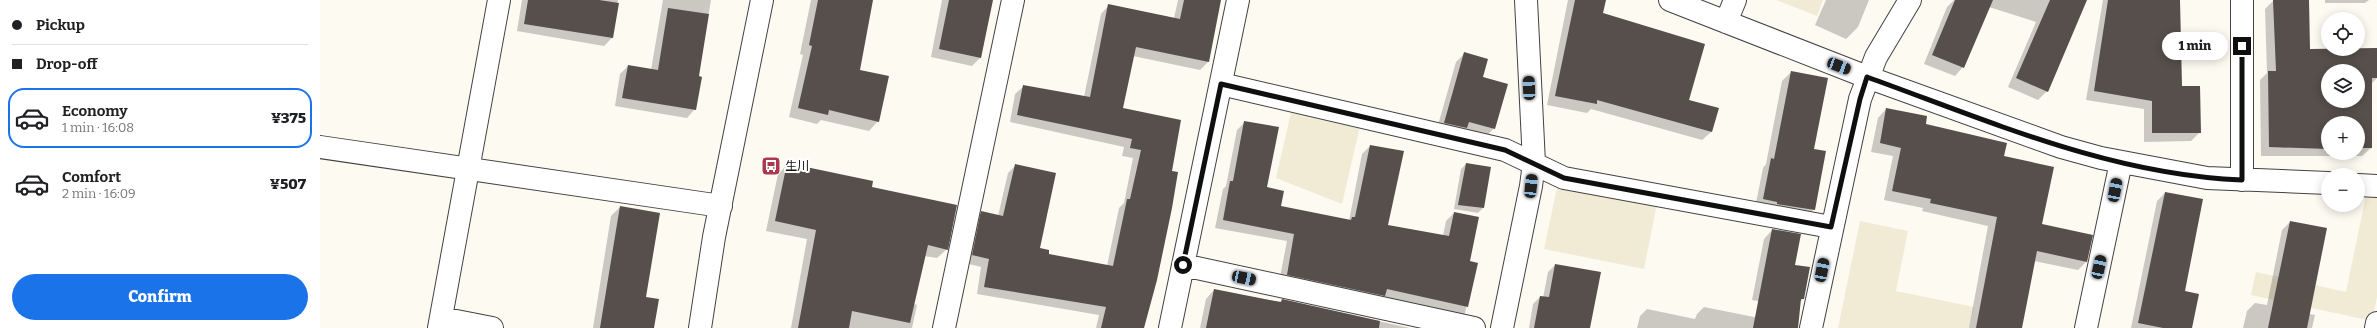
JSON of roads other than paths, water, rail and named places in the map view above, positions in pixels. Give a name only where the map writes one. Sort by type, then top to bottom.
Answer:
[{"type":"street","points":[[492,328],[440,323],[499,0]]},
{"type":"street","points":[[700,328],[721,206],[762,0]]},
{"type":"street","points":[[944,328],[1013,0]]},
{"type":"street","points":[[1170,328],[1238,0]]},
{"type":"street","points":[[1502,328],[1531,186],[1534,163],[1526,0]]},
{"type":"street","points":[[1670,0],[1867,77],[2061,147],[2121,162],[2207,178],[2321,183]]},
{"type":"street","points":[[1726,22],[1735,0]]},
{"type":"street","points":[[1811,328],[1831,227],[1860,99],[1867,77],[1876,57],[1910,0]]},
{"type":"street","points":[[2242,0],[2242,180]]},
{"type":"street","points":[[1221,84],[1505,150],[1564,178],[1831,227]]},
{"type":"street","points":[[320,147],[721,206]]},
{"type":"street","points":[[2086,328],[2121,162]]},
{"type":"street","points":[[2365,185],[2377,186]]},
{"type":"street","points":[[1183,265],[1474,328]]},
{"type":"street","points":[[2376,328],[2377,323]]},
{"type":"place","name":"生川","points":[[771,166]]}]
